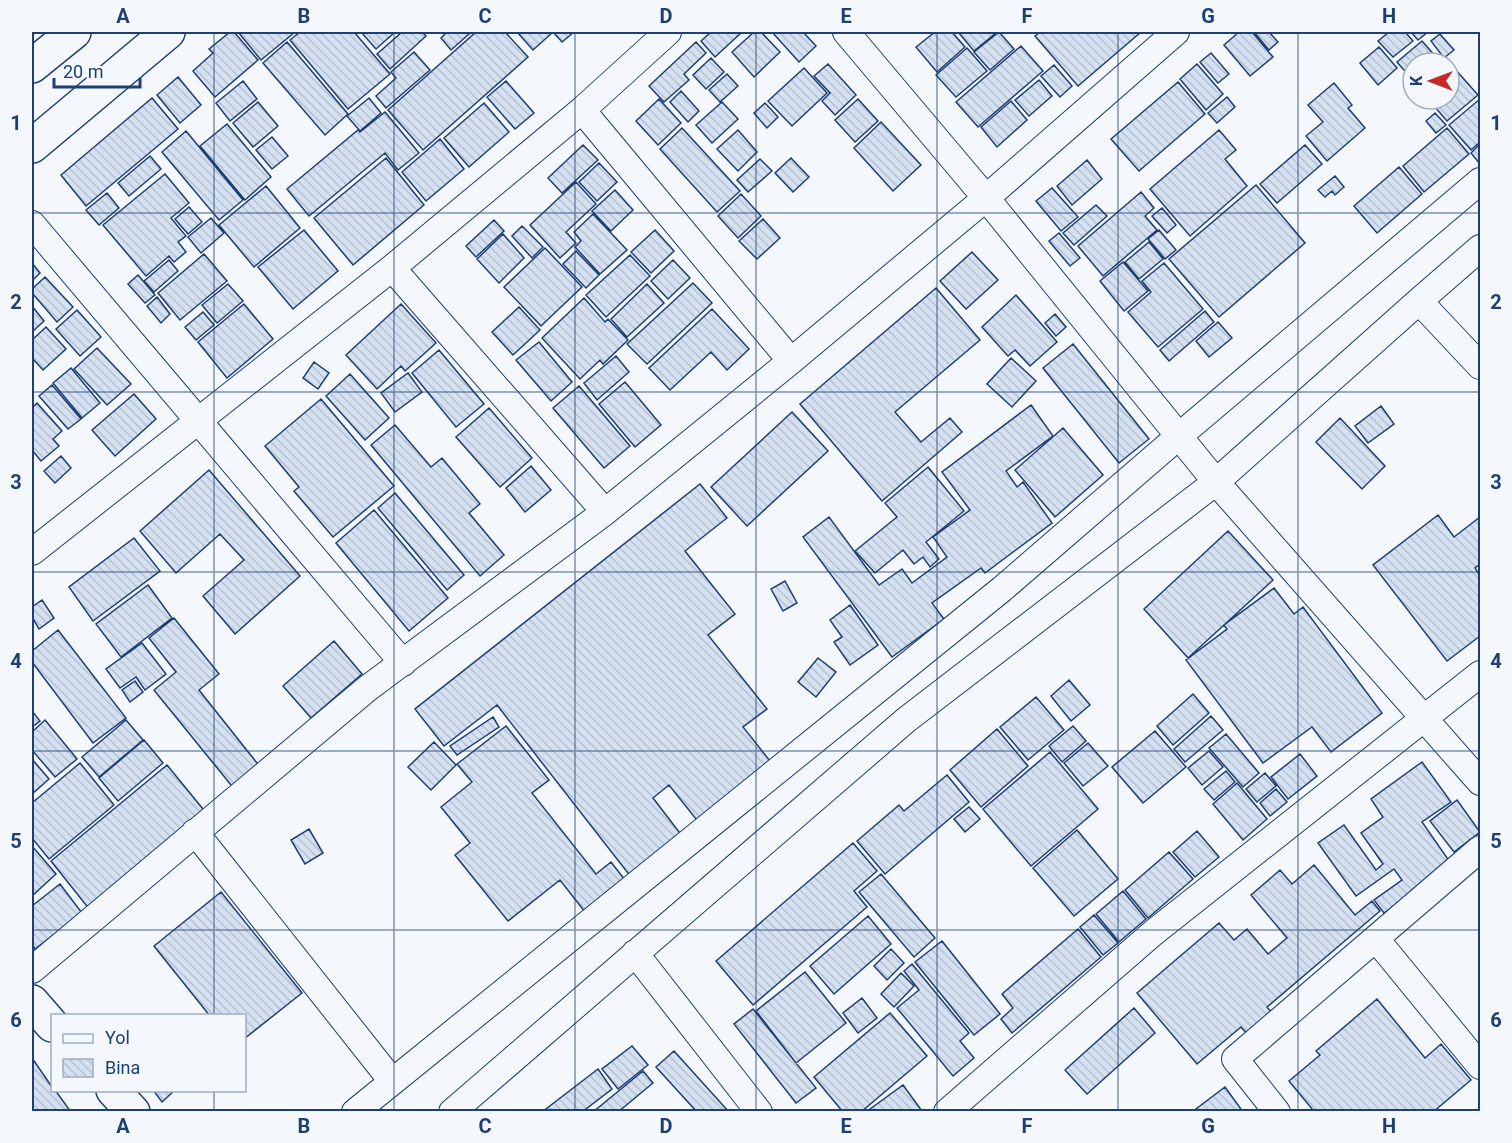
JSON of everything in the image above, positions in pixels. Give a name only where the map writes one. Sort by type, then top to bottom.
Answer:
[{"type":"street","points":[[32,66],[74,32]]},
{"type":"street","points":[[32,146],[168,32]]},
{"type":"street","points":[[32,552],[392,268],[582,110],[668,32]]},
{"type":"street","points":[[846,32],[986,198],[1216,482],[1480,782]]},
{"type":"street","points":[[32,970],[368,688],[605,512],[791,361],[986,198],[1176,32]]},
{"type":"street","points":[[582,110],[791,361]]},
{"type":"street","points":[[355,1112],[1002,589],[1480,181]]},
{"type":"street","points":[[32,224],[403,663]]},
{"type":"street","points":[[452,1112],[906,720],[1216,482],[1480,248]]},
{"type":"street","points":[[392,268],[605,512]]},
{"type":"street","points":[[1419,301],[1480,366]]},
{"type":"street","points":[[947,1112],[1153,933],[1480,674]]},
{"type":"street","points":[[195,832],[392,1081]]},
{"type":"street","points":[[1276,1112],[1235,1059],[1480,849]]},
{"type":"street","points":[[1376,939],[1480,1066]]},
{"type":"street","points":[[635,953],[759,1112]]},
{"type":"street","points":[[32,1002],[51,1024]]},
{"type":"street","points":[[116,1092],[133,1112]]},
{"type":"building","points":[[230,32],[234,32],[258,60],[215,97],[193,71],[213,53],[209,49]]},
{"type":"building","points":[[238,32],[295,32],[261,60]]},
{"type":"building","points":[[300,32],[354,32],[390,74],[348,109],[290,40]]},
{"type":"building","points":[[361,32],[395,32],[376,49]]},
{"type":"building","points":[[402,32],[422,32],[426,36],[390,69],[377,54]]},
{"type":"building","points":[[447,32],[467,32],[469,34],[451,50],[441,38]]},
{"type":"building","points":[[476,32],[505,32],[528,57],[423,150],[388,110]]},
{"type":"building","points":[[517,32],[553,32],[533,50]]},
{"type":"building","points":[[553,32],[574,32],[562,42]]},
{"type":"building","points":[[711,32],[742,32],[715,57],[701,41]]},
{"type":"building","points":[[754,32],[761,32],[780,52],[754,77],[732,52]]},
{"type":"building","points":[[772,32],[803,32],[816,46],[799,62]]},
{"type":"building","points":[[935,32],[952,32],[965,47],[937,72],[916,47]]},
{"type":"building","points":[[958,32],[997,32],[974,51]]},
{"type":"building","points":[[999,32],[1014,49],[990,70],[974,52]]},
{"type":"building","points":[[1040,32],[1141,32],[1078,86],[1035,36]]},
{"type":"building","points":[[1239,32],[1252,32],[1273,57],[1250,76],[1224,45]]},
{"type":"building","points":[[1254,32],[1269,32],[1278,42],[1269,50]]},
{"type":"building","points":[[1389,32],[1405,32],[1413,41],[1393,57],[1378,41]]},
{"type":"building","points":[[1411,32],[1428,32],[1418,40]]},
{"type":"building","points":[[1440,34],[1454,50],[1439,51],[1431,41]]},
{"type":"building","points":[[1422,41],[1431,51],[1410,51]]},
{"type":"building","points":[[287,42],[348,114],[325,135],[263,63]]},
{"type":"building","points":[[696,42],[706,53],[684,74],[689,80],[664,102],[649,86]]},
{"type":"building","points":[[1021,46],[1043,71],[978,127],[956,102]]},
{"type":"building","points":[[1379,47],[1397,68],[1378,85],[1360,63]]},
{"type":"building","points":[[967,48],[987,71],[956,97],[936,75]]},
{"type":"building","points":[[414,52],[430,70],[386,108],[376,96],[396,78],[391,72]]},
{"type":"building","points":[[1211,53],[1229,74],[1218,83],[1200,62]]},
{"type":"building","points":[[711,58],[724,72],[706,89],[693,75]]},
{"type":"building","points":[[828,64],[856,95],[835,115],[822,101],[830,93],[814,76]]},
{"type":"building","points":[[1197,64],[1223,94],[1206,110],[1180,79]]},
{"type":"building","points":[[1054,65],[1072,86],[1060,97],[1041,76]]},
{"type":"building","points":[[804,68],[827,93],[792,126],[768,101]]},
{"type":"building","points":[[727,74],[738,86],[720,102],[709,90]]},
{"type":"building","points":[[1461,76],[1478,95],[1461,109]]},
{"type":"building","points":[[178,77],[201,105],[180,123],[157,95]]},
{"type":"building","points":[[1039,80],[1052,96],[1029,116],[1015,100]]},
{"type":"building","points":[[243,81],[257,99],[230,121],[216,103]]},
{"type":"building","points":[[506,81],[534,113],[515,129],[487,97]]},
{"type":"building","points":[[1178,82],[1205,114],[1139,171],[1111,139]]},
{"type":"building","points":[[1334,83],[1352,105],[1348,108],[1365,128],[1327,161],[1306,136],[1323,122],[1308,105]]},
{"type":"building","points":[[681,91],[699,111],[688,122],[670,102]]},
{"type":"building","points":[[1227,97],[1235,107],[1217,123],[1208,113]]},
{"type":"building","points":[[152,98],[178,129],[86,206],[61,175]]},
{"type":"building","points":[[369,98],[381,113],[360,131],[347,116]]},
{"type":"building","points":[[659,99],[681,123],[658,145],[636,121]]},
{"type":"building","points":[[858,99],[878,121],[855,142],[835,120]]},
{"type":"building","points":[[1480,99],[1480,142],[1471,150],[1449,125]]},
{"type":"building","points":[[1011,101],[1027,120],[997,147],[981,127]]},
{"type":"building","points":[[258,102],[278,126],[253,147],[233,123]]},
{"type":"building","points":[[722,102],[738,119],[712,143],[696,125]]},
{"type":"building","points":[[484,103],[509,132],[469,167],[444,138]]},
{"type":"building","points":[[765,103],[778,117],[767,128],[754,113]]},
{"type":"building","points":[[1438,111],[1459,111],[1447,121]]},
{"type":"building","points":[[385,112],[419,153],[398,170],[385,153],[309,216],[287,189],[358,130],[360,132]]},
{"type":"building","points":[[1435,113],[1446,125],[1436,133],[1426,121]]},
{"type":"building","points":[[881,122],[921,165],[893,191],[854,148]]},
{"type":"building","points":[[227,124],[271,177],[245,200],[200,146]]},
{"type":"building","points":[[682,128],[740,191],[717,212],[660,149]]},
{"type":"building","points":[[1447,128],[1469,154],[1424,192],[1403,166]]},
{"type":"building","points":[[738,130],[757,152],[738,171],[717,149]]},
{"type":"building","points":[[1219,130],[1236,150],[1225,159],[1247,186],[1190,236],[1150,189]]},
{"type":"building","points":[[186,131],[243,200],[219,220],[162,152]]},
{"type":"building","points":[[272,137],[288,156],[272,169],[256,150]]},
{"type":"building","points":[[440,139],[464,169],[426,201],[402,172]]},
{"type":"building","points":[[1480,144],[1480,164],[1471,153]]},
{"type":"building","points":[[583,145],[598,160],[562,193],[548,178]]},
{"type":"building","points":[[1305,145],[1322,164],[1277,203],[1260,184]]},
{"type":"building","points":[[150,156],[161,169],[129,196],[118,183]]},
{"type":"building","points":[[386,158],[424,205],[353,265],[314,218]]},
{"type":"building","points":[[791,158],[809,177],[793,192],[775,173]]},
{"type":"building","points":[[760,159],[772,171],[748,192],[737,180]]},
{"type":"building","points":[[1087,160],[1102,179],[1072,205],[1057,186]]},
{"type":"building","points":[[599,163],[617,182],[597,201],[579,182]]},
{"type":"building","points":[[1399,167],[1422,194],[1377,233],[1354,206]]},
{"type":"building","points":[[165,174],[189,203],[171,218],[186,236],[178,242],[186,252],[174,262],[169,256],[146,276],[103,225]]},
{"type":"building","points":[[1335,176],[1344,187],[1335,195],[1332,191],[1325,197],[1318,190]]},
{"type":"building","points":[[576,182],[596,204],[566,232],[576,243],[560,258],[530,225]]},
{"type":"building","points":[[1256,185],[1305,243],[1219,317],[1169,259]]},
{"type":"building","points":[[266,186],[300,228],[254,267],[219,225]]},
{"type":"building","points":[[1052,188],[1078,217],[1061,231],[1036,201]]},
{"type":"building","points":[[615,190],[633,210],[611,231],[592,211]]},
{"type":"building","points":[[1141,192],[1154,208],[1145,216],[1157,230],[1103,276],[1078,246]]},
{"type":"building","points":[[107,193],[119,208],[99,225],[86,210]]},
{"type":"building","points":[[741,194],[761,216],[738,238],[718,216]]},
{"type":"building","points":[[1096,205],[1107,216],[1074,245],[1063,233]]},
{"type":"building","points":[[189,207],[202,222],[188,234],[175,219]]},
{"type":"building","points":[[1162,208],[1176,225],[1167,233],[1152,216]]},
{"type":"building","points":[[593,214],[627,250],[600,274],[575,247],[581,241],[574,232]]},
{"type":"building","points":[[211,218],[224,233],[201,253],[188,237]]},
{"type":"building","points":[[763,219],[780,238],[757,259],[739,241]]},
{"type":"building","points":[[494,220],[504,231],[476,257],[466,246]]},
{"type":"building","points":[[522,226],[543,247],[532,258],[512,236]]},
{"type":"building","points":[[304,230],[338,271],[293,309],[258,267]]},
{"type":"building","points":[[655,230],[674,251],[651,273],[631,252]]},
{"type":"building","points":[[1159,230],[1176,250],[1165,259],[1148,239]]},
{"type":"building","points":[[1059,233],[1080,258],[1070,266],[1049,241]]},
{"type":"building","points":[[503,234],[524,258],[499,283],[477,259]]},
{"type":"building","points":[[1149,242],[1163,259],[1139,279],[1125,262]]},
{"type":"building","points":[[545,248],[582,287],[541,326],[504,287]]},
{"type":"building","points":[[576,251],[599,275],[586,288],[563,264]]},
{"type":"building","points":[[972,252],[998,280],[966,309],[940,281]]},
{"type":"building","points":[[204,254],[227,281],[180,320],[158,293]]},
{"type":"building","points":[[630,255],[650,276],[606,317],[586,295]]},
{"type":"building","points":[[169,260],[178,271],[154,292],[144,281]]},
{"type":"building","points":[[673,260],[690,278],[668,299],[651,281]]},
{"type":"building","points":[[1123,262],[1148,291],[1124,311],[1100,281]]},
{"type":"building","points":[[32,263],[40,273],[32,281]]},
{"type":"building","points":[[1164,263],[1203,309],[1158,347],[1128,312],[1151,292],[1142,281]]},
{"type":"building","points":[[138,275],[155,295],[145,303],[128,284]]},
{"type":"building","points":[[45,277],[73,307],[57,322],[32,293],[32,289]]},
{"type":"building","points":[[693,283],[712,303],[647,364],[627,344]]},
{"type":"building","points":[[228,284],[243,301],[217,323],[202,305]]},
{"type":"building","points":[[647,284],[664,303],[627,337],[611,319]]},
{"type":"building","points":[[936,288],[980,340],[895,412],[921,442],[950,418],[962,432],[882,501],[800,404]]},
{"type":"building","points":[[1016,295],[1057,342],[1030,366],[1015,350],[1008,356],[982,327]]},
{"type":"building","points":[[157,297],[170,314],[161,323],[147,306]]},
{"type":"building","points":[[584,298],[605,322],[608,319],[628,340],[603,364],[600,360],[580,379],[542,338]]},
{"type":"building","points":[[244,304],[273,339],[227,378],[198,342]]},
{"type":"building","points":[[401,304],[436,343],[405,371],[401,366],[377,389],[346,355]]},
{"type":"building","points":[[32,306],[44,321],[32,332]]},
{"type":"building","points":[[519,307],[540,330],[513,355],[492,332]]},
{"type":"building","points":[[712,309],[749,349],[727,370],[711,352],[670,390],[649,368]]},
{"type":"building","points":[[77,310],[101,337],[80,356],[56,329]]},
{"type":"building","points":[[1205,311],[1214,322],[1169,361],[1160,350]]},
{"type":"building","points":[[203,312],[214,325],[196,340],[185,327]]},
{"type":"building","points":[[1055,314],[1066,327],[1056,336],[1045,323]]},
{"type":"building","points":[[1218,322],[1232,338],[1209,357],[1196,341]]},
{"type":"building","points":[[46,327],[66,349],[43,370],[32,358],[32,340]]},
{"type":"building","points":[[539,342],[572,382],[551,401],[516,360]]},
{"type":"building","points":[[1073,344],[1149,439],[1119,463],[1043,368]]},
{"type":"building","points":[[97,348],[131,384],[107,405],[74,369]]},
{"type":"building","points":[[439,350],[484,404],[456,427],[412,373]]},
{"type":"building","points":[[616,356],[629,372],[597,400],[584,383]]},
{"type":"building","points":[[1011,358],[1036,381],[1012,407],[987,384]]},
{"type":"building","points":[[314,362],[329,373],[318,389],[303,378]]},
{"type":"building","points":[[71,368],[100,403],[82,418],[53,383]]},
{"type":"building","points":[[408,373],[422,392],[395,412],[381,393]]},
{"type":"building","points":[[350,374],[389,418],[365,440],[326,396]]},
{"type":"building","points":[[625,382],[661,425],[635,447],[599,404]]},
{"type":"building","points":[[52,385],[81,419],[68,429],[39,396]]},
{"type":"building","points":[[579,386],[630,446],[604,468],[553,408]]},
{"type":"building","points":[[134,394],[156,419],[115,456],[92,430]]},
{"type":"building","points":[[321,399],[394,486],[333,537],[294,491],[299,487],[265,446]]},
{"type":"building","points":[[37,403],[62,431],[53,439],[59,446],[41,461],[32,450],[32,408]]},
{"type":"building","points":[[1031,405],[1053,436],[1006,471],[1017,487],[1023,482],[1052,523],[985,573],[981,568],[932,603],[944,619],[892,657],[803,537],[829,517],[879,585],[902,569],[912,583],[947,557],[933,537],[970,510],[942,472]]},
{"type":"building","points":[[1381,406],[1394,424],[1368,443],[1355,426]]},
{"type":"building","points":[[489,408],[532,458],[500,487],[456,437]]},
{"type":"building","points":[[792,412],[828,451],[747,526],[711,487]]},
{"type":"building","points":[[1340,418],[1385,466],[1362,489],[1316,442]]},
{"type":"building","points":[[395,425],[431,467],[442,458],[480,504],[469,513],[504,555],[480,576],[371,445]]},
{"type":"building","points":[[1063,428],[1103,475],[1055,517],[1015,470]]},
{"type":"building","points":[[61,456],[71,468],[55,483],[44,471]]},
{"type":"building","points":[[531,466],[551,490],[525,512],[506,488]]},
{"type":"building","points":[[928,467],[964,511],[926,542],[939,559],[930,567],[923,557],[914,564],[903,550],[875,573],[855,551],[897,517],[885,503]]},
{"type":"building","points":[[209,470],[300,576],[235,634],[203,596],[244,560],[220,534],[176,573],[140,531]]},
{"type":"building","points":[[700,484],[727,518],[685,551],[735,614],[708,635],[767,709],[743,727],[774,766],[700,824],[669,785],[653,798],[683,837],[631,877],[497,705],[444,746],[415,709]]},
{"type":"building","points":[[395,493],[464,575],[447,590],[378,508]]},
{"type":"building","points":[[374,510],[448,598],[409,631],[336,543]]},
{"type":"building","points":[[1438,515],[1454,537],[1480,517],[1480,564],[1475,568],[1480,576],[1480,636],[1447,661],[1373,565]]},
{"type":"building","points":[[1228,531],[1273,580],[1188,658],[1144,609]]},
{"type":"building","points":[[134,538],[160,571],[93,621],[69,587]]},
{"type":"building","points":[[785,581],[797,603],[783,611],[771,589]]},
{"type":"building","points":[[148,585],[172,618],[121,657],[96,624]]},
{"type":"building","points":[[1274,588],[1294,614],[1303,607],[1382,713],[1331,752],[1312,727],[1263,763],[1186,660],[1227,629],[1224,625]]},
{"type":"building","points":[[42,600],[54,618],[39,629],[32,617],[32,607]]},
{"type":"building","points":[[850,605],[878,645],[850,665],[834,642],[842,637],[830,620]]},
{"type":"building","points":[[174,618],[219,674],[199,690],[261,768],[235,790],[154,690],[176,672],[149,638]]},
{"type":"building","points":[[58,630],[126,718],[93,743],[32,662],[32,651]]},
{"type":"building","points":[[334,641],[362,674],[311,718],[283,686]]},
{"type":"building","points":[[142,643],[166,674],[145,690],[136,677],[120,688],[106,669]]},
{"type":"building","points":[[818,658],[836,672],[816,697],[798,682]]},
{"type":"building","points":[[1069,680],[1090,705],[1071,721],[1051,696]]},
{"type":"building","points":[[135,681],[143,692],[130,702],[122,690]]},
{"type":"building","points":[[1193,694],[1209,713],[1173,745],[1157,726]]},
{"type":"building","points":[[1036,697],[1064,730],[1028,760],[1000,727]]},
{"type":"building","points":[[32,711],[40,721],[32,727]]},
{"type":"building","points":[[1211,716],[1223,730],[1185,762],[1174,749]]},
{"type":"building","points":[[493,717],[499,727],[457,755],[450,746]]},
{"type":"building","points":[[45,720],[77,759],[55,777],[32,750],[32,732]]},
{"type":"building","points":[[126,720],[143,740],[99,777],[82,757]]},
{"type":"building","points":[[506,726],[549,780],[532,793],[596,874],[611,862],[625,880],[585,912],[560,880],[508,921],[455,855],[470,843],[441,807],[472,782],[457,764]]},
{"type":"building","points":[[1073,726],[1086,741],[1062,762],[1049,746]]},
{"type":"building","points":[[997,729],[1028,766],[981,807],[950,770]]},
{"type":"building","points":[[1155,731],[1186,767],[1143,803],[1112,767]]},
{"type":"building","points":[[1226,734],[1259,773],[1243,787],[1209,748]]},
{"type":"building","points":[[144,740],[163,763],[118,801],[99,778]]},
{"type":"building","points":[[434,742],[456,765],[431,790],[408,767]]},
{"type":"building","points":[[1088,743],[1108,766],[1083,786],[1064,763]]},
{"type":"building","points":[[1209,751],[1223,767],[1202,785],[1188,768]]},
{"type":"building","points":[[1050,752],[1098,809],[1031,866],[983,809]]},
{"type":"building","points":[[1300,754],[1317,776],[1288,799],[1271,777]]},
{"type":"building","points":[[32,759],[49,779],[32,794]]},
{"type":"building","points":[[1422,762],[1451,802],[1422,822],[1452,865],[1384,913],[1374,900],[1402,880],[1394,869],[1356,896],[1318,843],[1344,825],[1376,870],[1383,864],[1361,833],[1383,817],[1371,799]]},
{"type":"building","points":[[80,763],[114,805],[49,859],[32,838],[32,803]]},
{"type":"building","points":[[167,765],[207,814],[90,910],[51,861]]},
{"type":"building","points":[[1226,771],[1235,782],[1214,800],[1204,789]]},
{"type":"building","points":[[1265,773],[1276,786],[1257,802],[1246,789]]},
{"type":"building","points":[[947,775],[969,802],[885,874],[857,841],[899,805],[904,811]]},
{"type":"building","points":[[1237,783],[1267,819],[1243,840],[1213,804]]},
{"type":"building","points":[[1276,789],[1287,802],[1270,816],[1260,803]]},
{"type":"building","points":[[1457,800],[1480,832],[1454,852],[1430,821]]},
{"type":"building","points":[[969,807],[980,819],[965,832],[954,819]]},
{"type":"building","points":[[309,829],[323,853],[305,864],[291,840]]},
{"type":"building","points":[[1077,830],[1118,879],[1074,916],[1033,868]]},
{"type":"building","points":[[1197,831],[1219,857],[1195,877],[1173,852]]},
{"type":"building","points":[[853,843],[877,871],[854,891],[867,907],[753,1005],[716,961]]},
{"type":"building","points":[[32,846],[56,874],[32,896]]},
{"type":"building","points":[[1169,852],[1193,879],[1148,918],[1125,890]]},
{"type":"building","points":[[1314,865],[1355,915],[1372,901],[1380,911],[1267,1007],[1273,1014],[1248,1035],[1241,1027],[1197,1064],[1137,993],[1219,923],[1234,940],[1247,929],[1268,954],[1287,938],[1251,895],[1280,870],[1292,884]]},
{"type":"building","points":[[881,874],[935,938],[914,957],[859,892]]},
{"type":"building","points":[[60,884],[82,913],[35,949],[32,944],[32,906]]},
{"type":"building","points":[[1123,891],[1146,919],[1119,942],[1096,914]]},
{"type":"building","points":[[221,892],[302,993],[246,1037],[246,1014],[208,1014],[154,946]]},
{"type":"building","points":[[1094,915],[1118,943],[1103,955],[1080,927]]},
{"type":"building","points":[[868,916],[891,944],[834,994],[810,966]]},
{"type":"building","points":[[1078,929],[1101,957],[1012,1033],[1001,1019],[1013,1008],[1002,994]]},
{"type":"building","points":[[942,941],[1000,1014],[974,1035],[915,962]]},
{"type":"building","points":[[891,949],[904,963],[887,980],[874,966]]},
{"type":"building","points":[[912,964],[969,1033],[960,1041],[974,1058],[953,1076],[897,1008],[919,990],[904,971]]},
{"type":"building","points":[[805,972],[846,1023],[796,1063],[756,1011]]},
{"type":"building","points":[[901,973],[914,986],[894,1007],[881,994]]},
{"type":"building","points":[[862,998],[877,1018],[858,1033],[843,1013]]},
{"type":"building","points":[[1377,999],[1425,1058],[1441,1044],[1471,1080],[1433,1112],[1312,1112],[1313,1110],[1289,1081],[1320,1055],[1316,1051]]},
{"type":"building","points":[[1134,1008],[1155,1033],[1087,1094],[1065,1070]]},
{"type":"building","points":[[753,1009],[816,1088],[796,1103],[734,1024]]},
{"type":"building","points":[[890,1013],[927,1056],[861,1112],[843,1112],[814,1077]]},
{"type":"building","points":[[632,1046],[648,1065],[618,1089],[602,1069]]},
{"type":"building","points":[[674,1051],[729,1112],[697,1112],[656,1067]]},
{"type":"building","points":[[32,1058],[51,1086],[51,1092],[56,1092],[71,1112],[32,1112]]},
{"type":"building","points":[[598,1069],[612,1089],[582,1112],[542,1112]]},
{"type":"building","points":[[643,1071],[653,1083],[618,1112],[593,1112]]},
{"type":"building","points":[[903,1085],[922,1111],[866,1112]]},
{"type":"building","points":[[1225,1087],[1243,1112],[1192,1112]]},
{"type":"building","points":[[154,1092],[173,1092],[162,1102]]}]
